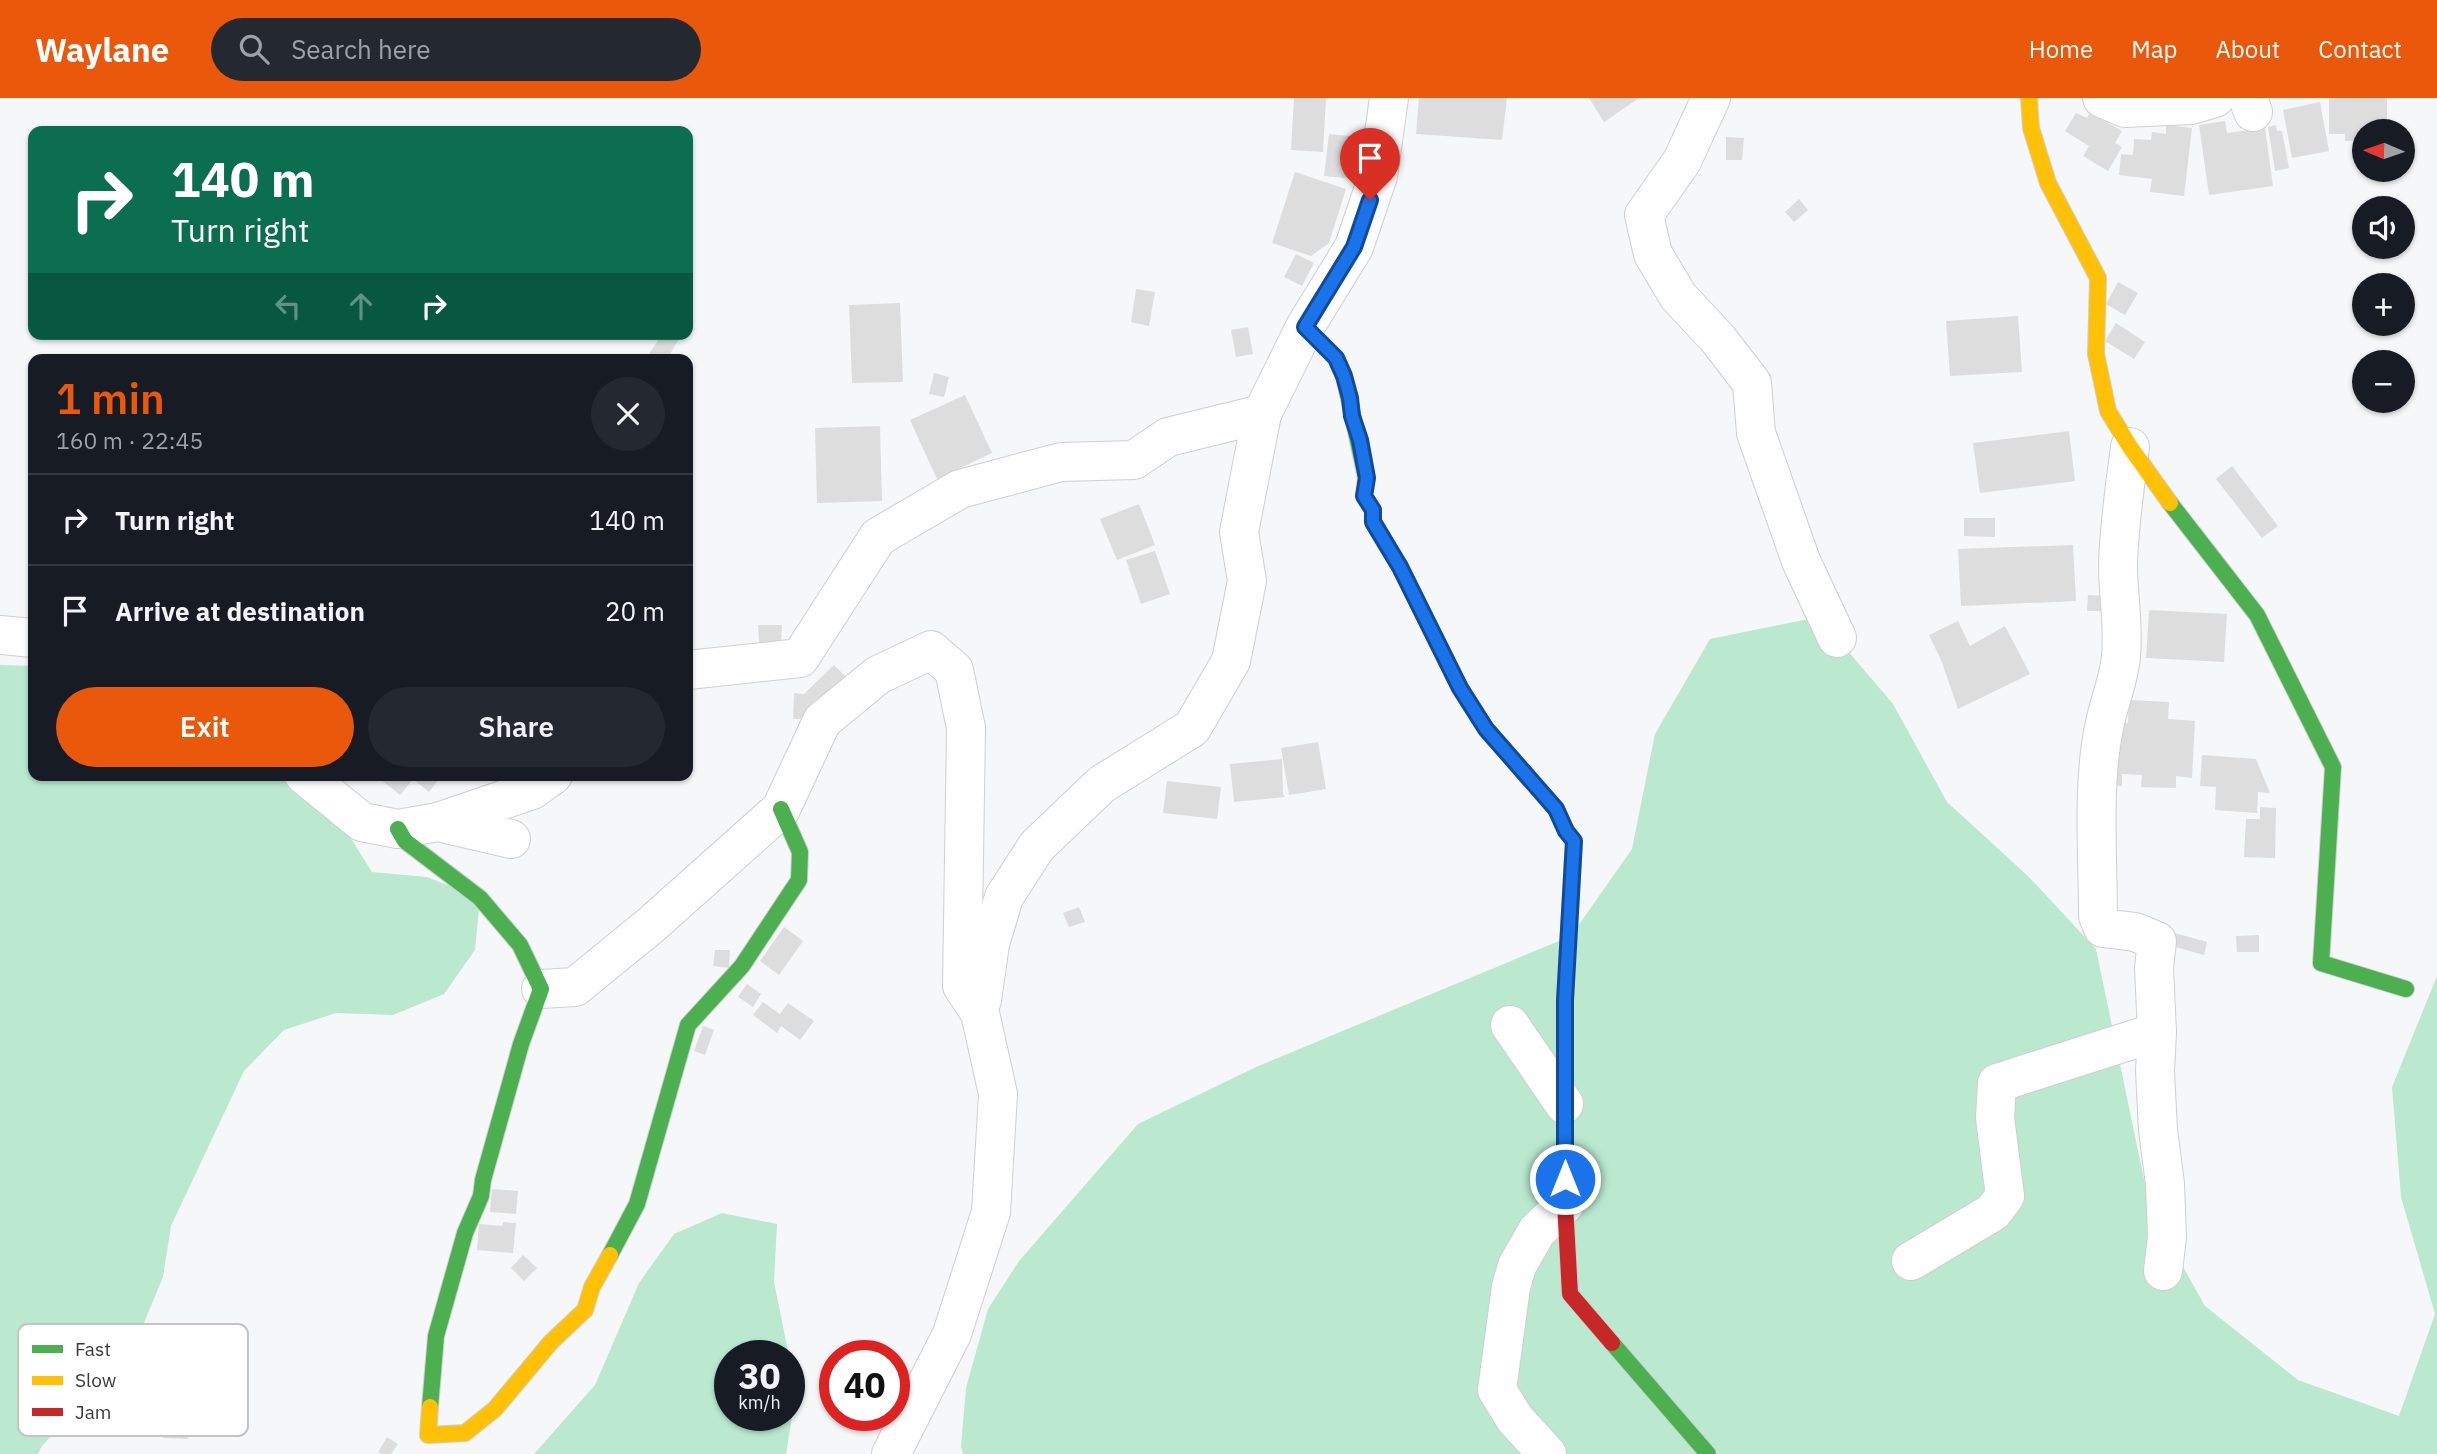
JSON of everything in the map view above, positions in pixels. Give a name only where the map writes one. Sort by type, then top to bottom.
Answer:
[{"type":"street","points":[[891,1454],[953,1334],[991,1212],[998,1094],[980,1013],[990,944],[1004,897],[1037,846],[1102,784],[1192,728],[1231,661],[1247,581],[1239,532],[1262,414],[1305,327],[1354,247],[1378,176],[1389,98]]},
{"type":"street","points":[[1711,98],[1682,161],[1644,215],[1653,254],[1678,296],[1718,339],[1752,383],[1756,433],[1801,561],[1837,638]]},
{"type":"street","points":[[2029,98],[2031,128],[2048,183],[2098,278],[2096,354],[2108,411],[2130,447],[2193,535],[2257,615],[2333,767],[2321,962],[2406,989]]},
{"type":"street","points":[[2102,98],[2124,108],[2191,105],[2215,98]]},
{"type":"street","points":[[1305,327],[1336,358],[1344,376],[1367,478],[1364,496],[1373,510],[1373,522],[1400,567],[1460,688],[1486,729],[1556,809],[1574,841],[1565,1000],[1564,1104],[1565,1204],[1570,1294],[1708,1454]]},
{"type":"street","points":[[693,669],[800,658],[878,537],[960,489],[1061,461],[1134,460],[1168,437],[1262,414]]},
{"type":"street","points":[[2130,447],[2119,546],[2121,656],[2115,691],[2104,728],[2098,771],[2098,916],[2103,928],[2135,932],[2157,941],[2154,968],[2157,1106],[2166,1224],[2163,1271]]},
{"type":"street","points":[[0,635],[28,638]]},
{"type":"street","points":[[541,989],[575,987],[661,916],[781,809],[822,721],[878,675],[931,650],[954,670],[966,728],[962,986],[980,1013]]},
{"type":"street","points":[[311,781],[362,822],[398,829],[438,822],[532,790],[545,781]]},
{"type":"street","points":[[398,829],[405,841],[480,898],[520,945],[541,989],[522,1044],[481,1196],[465,1233],[436,1336],[428,1435],[465,1433],[495,1409],[551,1342],[585,1310],[592,1287],[637,1204],[688,1026],[742,966],[799,880],[800,852],[781,809]]},
{"type":"street","points":[[438,822],[510,839]]},
{"type":"street","points":[[1510,1025],[1564,1104]]},
{"type":"street","points":[[1911,1261],[1993,1212],[2005,1196],[1995,1118],[1997,1083],[2157,1032]]},
{"type":"street","points":[[1546,1454],[1515,1419],[1497,1390],[1511,1287],[1517,1266],[1537,1231],[1565,1204]]},
{"type":"green space","points":[[1819,617],[1893,704],[1947,802],[2028,876],[2096,949],[2150,1208],[2205,1306],[2298,1380],[2399,1416],[2435,1314],[2401,1197],[2392,1087],[2437,976],[2437,1454],[963,1454],[961,1446],[966,1388],[988,1309],[1019,1261],[1138,1124],[1256,1067],[1571,936],[1632,849],[1655,734],[1710,639]]},
{"type":"green space","points":[[0,665],[28,666],[28,781],[285,781],[345,829],[372,872],[427,877],[480,898],[475,950],[444,994],[393,1015],[336,1013],[284,1030],[244,1071],[171,1226],[163,1277],[143,1324],[18,1324],[18,1436],[51,1436],[38,1454],[0,1454]]},
{"type":"green space","points":[[722,1213],[777,1224],[774,1282],[786,1340],[714,1340],[714,1431],[790,1431],[786,1454],[534,1454],[595,1385],[639,1283],[674,1234]]},
{"type":"building","points":[[1294,98],[1326,98],[1323,152],[1291,150]]},
{"type":"building","points":[[1419,98],[1507,98],[1502,140],[1416,134]]},
{"type":"building","points":[[1589,98],[1639,98],[1604,122]]},
{"type":"building","points":[[2329,98],[2387,98],[2387,119],[2352,119],[2352,141],[2345,141],[2345,134],[2329,134]]},
{"type":"building","points":[[2320,102],[2329,151],[2292,158],[2283,110]]},
{"type":"building","points":[[2090,112],[2122,131],[2115,143],[2122,147],[2108,171],[2083,156],[2089,146],[2065,131],[2076,113],[2087,118]]},
{"type":"building","points":[[2225,121],[2227,133],[2265,128],[2273,186],[2209,195],[2199,125]]},
{"type":"building","points":[[2166,125],[2192,128],[2184,196],[2150,192],[2152,179],[2119,175],[2121,154],[2133,155],[2134,139],[2151,140],[2152,132],[2166,134]]},
{"type":"building","points":[[2276,125],[2277,131],[2282,131],[2289,168],[2275,171],[2268,127]]},
{"type":"building","points":[[1329,134],[1359,137],[1354,179],[1324,176]]},
{"type":"building","points":[[1726,137],[1744,138],[1742,160],[1726,160]]},
{"type":"building","points":[[1295,172],[1346,189],[1329,243],[1311,256],[1272,243]]},
{"type":"building","points":[[1799,199],[1808,210],[1794,222],[1785,212]]},
{"type":"building","points":[[1296,254],[1314,263],[1302,286],[1284,277]]},
{"type":"building","points":[[2118,282],[2138,293],[2125,315],[2106,304]]},
{"type":"building","points":[[1136,289],[1155,292],[1149,326],[1131,322]]},
{"type":"building","points":[[900,303],[903,382],[852,383],[849,305]]},
{"type":"building","points":[[2018,316],[2022,372],[1950,376],[1946,321]]},
{"type":"building","points":[[2116,323],[2145,342],[2134,359],[2105,341]]},
{"type":"building","points":[[1248,327],[1253,354],[1236,357],[1231,330]]},
{"type":"building","points":[[658,340],[678,340],[670,354],[649,354]]},
{"type":"building","points":[[934,373],[949,377],[944,397],[929,394]]},
{"type":"building","points":[[965,395],[992,453],[937,479],[910,420]]},
{"type":"building","points":[[880,426],[882,501],[817,503],[815,428]]},
{"type":"building","points":[[2069,431],[2075,481],[1980,493],[1973,443]]},
{"type":"building","points":[[2232,466],[2278,526],[2262,538],[2216,479]]},
{"type":"building","points":[[1139,504],[1155,545],[1117,560],[1100,519]]},
{"type":"building","points":[[1964,518],[1995,518],[1995,537],[1964,536]]},
{"type":"building","points":[[2073,545],[2076,601],[1961,606],[1958,549]]},
{"type":"building","points":[[1155,551],[1170,594],[1141,604],[1126,560]]},
{"type":"building","points":[[2088,595],[2107,596],[2107,611],[2087,611]]},
{"type":"building","points":[[2149,610],[2227,614],[2224,662],[2146,658]]},
{"type":"building","points":[[1958,621],[1970,646],[2005,626],[2030,674],[1958,709],[1929,635]]},
{"type":"building","points":[[758,625],[782,625],[781,643],[759,642]]},
{"type":"building","points":[[834,665],[850,681],[811,719],[793,719],[794,693],[804,694]]},
{"type":"building","points":[[2129,700],[2169,702],[2168,719],[2195,721],[2192,778],[2176,776],[2176,788],[2141,787],[2142,775],[2122,774],[2122,786],[2105,785],[2117,722],[2128,723]]},
{"type":"building","points":[[1318,742],[1326,789],[1289,795],[1281,748]]},
{"type":"building","points":[[2202,755],[2256,759],[2270,793],[2258,792],[2257,813],[2215,810],[2216,787],[2200,786]]},
{"type":"building","points":[[1282,759],[1285,797],[1234,802],[1230,764]]},
{"type":"building","points":[[382,781],[411,781],[400,795]]},
{"type":"building","points":[[415,781],[437,781],[429,792]]},
{"type":"building","points":[[1167,781],[1221,787],[1217,819],[1163,813]]},
{"type":"building","points":[[2260,807],[2276,808],[2275,858],[2244,857],[2246,819],[2260,819]]},
{"type":"building","points":[[1079,907],[1085,922],[1069,927],[1063,913]]},
{"type":"building","points":[[784,927],[803,941],[779,975],[760,961]]},
{"type":"building","points":[[2175,933],[2207,942],[2204,955],[2172,946]]},
{"type":"building","points":[[2259,935],[2259,952],[2237,952],[2236,936]]},
{"type":"building","points":[[715,950],[730,950],[729,968],[713,966]]},
{"type":"building","points":[[747,984],[761,994],[753,1007],[738,997]]},
{"type":"building","points":[[763,1002],[780,1014],[788,1003],[814,1021],[800,1040],[781,1026],[777,1033],[753,1015]]},
{"type":"building","points":[[703,1026],[714,1030],[705,1055],[694,1051]]},
{"type":"building","points":[[492,1189],[518,1191],[516,1214],[490,1212]]},
{"type":"building","points":[[503,1222],[516,1223],[513,1253],[477,1250],[479,1224],[502,1226]]},
{"type":"building","points":[[523,1255],[537,1268],[524,1281],[511,1268]]},
{"type":"building","points":[[163,1436],[188,1436],[188,1439]]},
{"type":"building","points":[[387,1437],[398,1444],[391,1454],[381,1454],[378,1452]]},
{"type":"traffic: fast","points":[[1305,327],[1336,358],[1344,376],[1366,478],[1364,496],[1373,510],[1373,522],[1400,567],[1460,688],[1486,729],[1556,809],[1574,841],[1565,1000],[1565,1049]]},
{"type":"traffic: fast","points":[[2170,503],[2257,615],[2333,767],[2321,963],[2406,989]]},
{"type":"traffic: fast","points":[[610,1255],[637,1204],[688,1025],[742,966],[799,880],[800,852],[781,809]]},
{"type":"traffic: fast","points":[[398,829],[405,841],[480,898],[520,945],[541,989],[521,1044],[483,1180],[481,1196],[465,1233],[436,1336],[430,1407]]},
{"type":"traffic: fast","points":[[1612,1343],[1708,1454]]},
{"type":"traffic: slow","points":[[2029,98],[2031,128],[2048,183],[2098,278],[2096,354],[2108,411],[2170,503]]},
{"type":"traffic: slow","points":[[430,1407],[428,1435],[465,1433],[495,1409],[551,1342],[585,1310],[592,1287],[610,1255]]},
{"type":"traffic: jam","points":[[1565,1049],[1565,1204],[1570,1294],[1612,1343]]},
{"type":"route","points":[[1370,200],[1354,247],[1305,327],[1336,358],[1344,376],[1367,478],[1364,496],[1373,510],[1373,522],[1400,567],[1460,688],[1486,729],[1556,809],[1574,841],[1565,1000],[1565,1179]]}]
